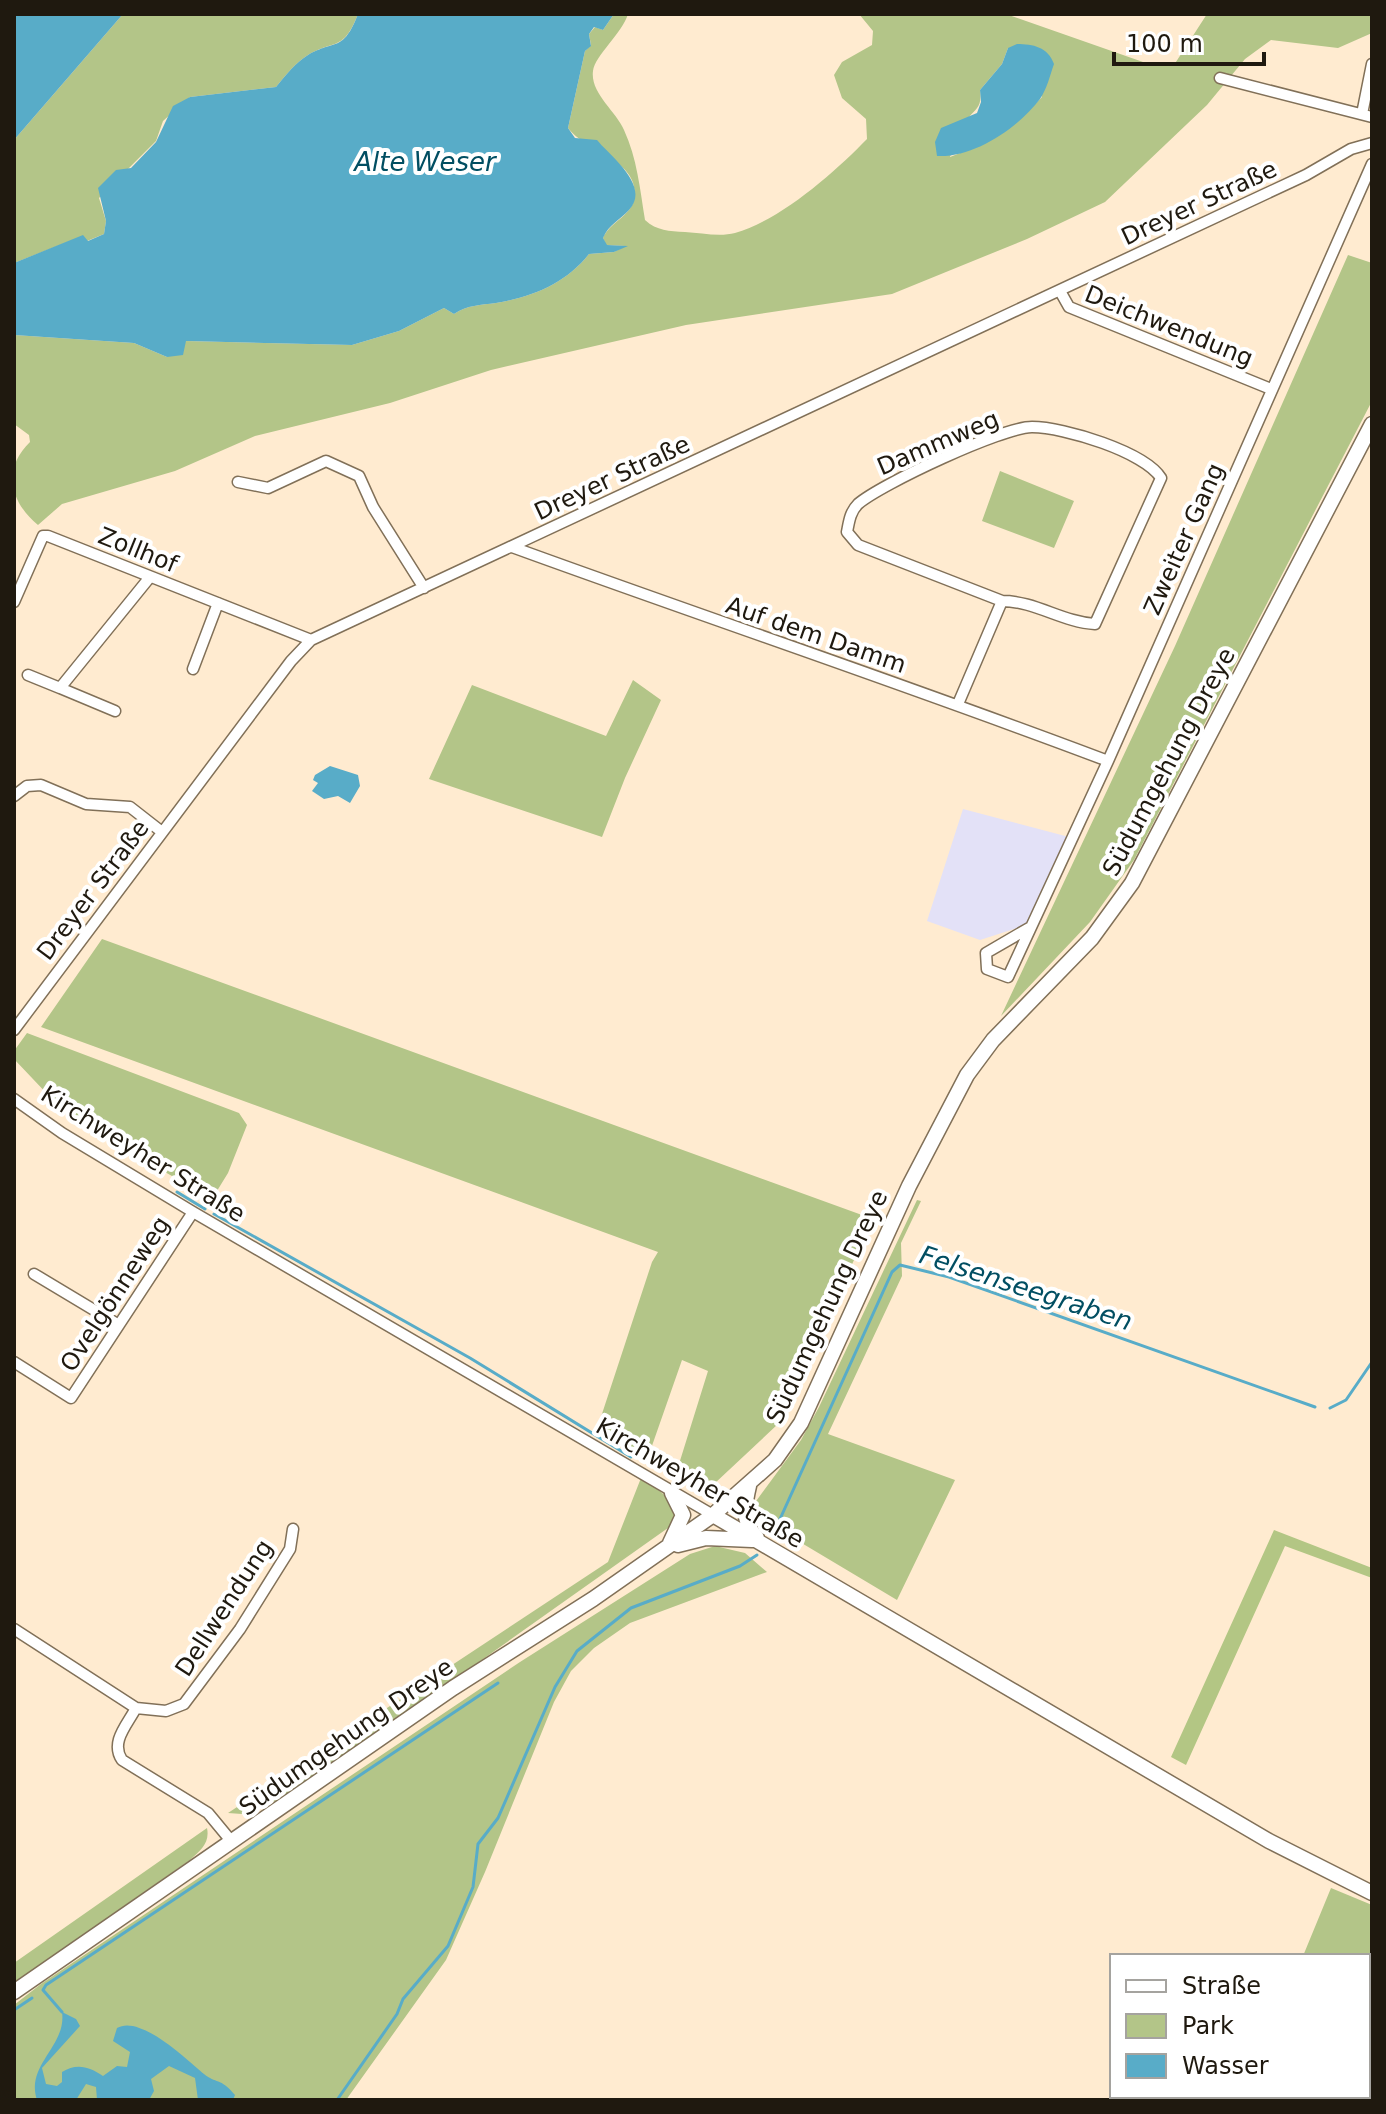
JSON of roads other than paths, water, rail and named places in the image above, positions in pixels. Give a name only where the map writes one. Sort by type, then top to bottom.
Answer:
[{"type":"main road","name":"Südumgehung Dreye","points":[[14,1992],[453,1688],[593,1599],[713,1515],[775,1460],[801,1423],[927,1149],[967,1075],[993,1040],[1092,938],[1132,883],[1372,424]]},
{"type":"main road","points":[[749,1486],[744,1514],[748,1528],[760,1541]]},
{"type":"main road","points":[[664,1549],[683,1515],[672,1493]]},
{"type":"main road","name":"Kirchweyher Straße","points":[[713,1515],[1269,1841],[1372,1893]]},
{"type":"main road","points":[[664,1549],[706,1538],[760,1541]]},
{"type":"street","points":[[1220,78],[1367,116],[1372,64]]},
{"type":"street","name":"Dreyer Straße","points":[[14,1030],[291,661],[311,640],[1306,175],[1351,149],[1372,143]]},
{"type":"street","name":"Zweiter Gang","points":[[1029,928],[986,953],[987,969],[1008,977],[1108,761],[1372,164]]},
{"type":"street","name":"Deichwendung","points":[[1060,291],[1069,307],[1271,389]]},
{"type":"street","name":"Dammweg","points":[[1030,426],[1078,435],[1152,464],[1161,478],[1095,624],[1081,623],[1020,601],[1002,601],[858,545],[847,532],[855,506],[881,488],[956,452],[1030,426]]},
{"type":"street","points":[[238,482],[268,488],[326,461],[359,476],[373,507],[424,588]]},
{"type":"street","name":"Zollhof","points":[[14,602],[43,536],[311,640]]},
{"type":"street","name":"Auf dem Damm","points":[[512,547],[958,704],[1108,761]]},
{"type":"street","points":[[60,688],[150,577]]},
{"type":"street","points":[[958,704],[1002,601]]},
{"type":"street","points":[[193,669],[218,603]]},
{"type":"street","points":[[28,675],[115,711]]},
{"type":"street","points":[[14,796],[27,786],[41,785],[86,804],[130,807],[162,832]]},
{"type":"street","name":"Kirchweyher Straße","points":[[15,1101],[193,1212],[713,1515]]},
{"type":"street","name":"Ovelgönneweg","points":[[14,1362],[71,1398],[193,1212]]},
{"type":"street","points":[[34,1274],[119,1325]]},
{"type":"street","name":"Dellwendung","points":[[136,1708],[166,1711],[184,1704],[240,1629],[290,1549],[293,1529]]},
{"type":"street","points":[[14,1629],[136,1708],[117,1742],[116,1751],[122,1760],[208,1813],[232,1842]]},
{"type":"water","points":[[14,14],[123,14],[14,140]]},
{"type":"water","name":"Alte Weser","points":[[358,14],[614,14],[603,30],[594,27],[589,34],[591,46],[585,51],[568,128],[575,138],[597,140],[632,182],[635,201],[603,238],[607,245],[628,246],[614,252],[589,254],[570,273],[536,293],[469,307],[454,314],[444,308],[399,331],[352,345],[186,341],[183,355],[167,357],[134,343],[14,335],[14,263],[83,235],[88,241],[104,234],[106,221],[98,188],[116,170],[131,168],[156,142],[173,106],[190,97],[276,87],[303,58],[343,40]]},
{"type":"water","points":[[1017,44],[1039,48],[1048,54],[1054,64],[1040,99],[1020,120],[994,139],[966,152],[937,156],[935,142],[941,128],[977,113],[981,102],[980,90],[1002,64],[1008,48]]},
{"type":"water","points":[[330,766],[358,775],[360,786],[350,803],[338,796],[324,799],[312,791],[318,783],[313,780],[315,775]]},
{"type":"water","points":[[62,2012],[76,2019],[80,2026],[42,2068],[46,2084],[57,2086],[62,2082],[62,2072],[72,2067],[88,2068],[103,2076],[117,2066],[127,2067],[130,2052],[113,2041],[117,2028],[127,2025],[163,2040],[208,2077],[226,2086],[235,2095],[233,2100],[198,2100],[195,2078],[169,2066],[151,2079],[154,2091],[149,2100],[97,2100],[96,2087],[86,2084],[76,2100],[37,2100],[37,2076],[59,2035]]},
{"type":"waterway","points":[[177,1192],[205,1209]]},
{"type":"waterway","points":[[214,1214],[470,1358],[631,1457]]},
{"type":"waterway","name":"Felsenseegraben","points":[[780,1519],[892,1272],[900,1265],[949,1277],[1315,1407]]},
{"type":"waterway","name":"Felsenseegraben","points":[[1330,1408],[1346,1400],[1372,1362]]},
{"type":"waterway","name":"Felsenseegraben","points":[[337,2100],[397,2014],[403,1999],[448,1946],[473,1887],[478,1844],[498,1818],[555,1687],[577,1651],[631,1608],[740,1566],[757,1555]]},
{"type":"waterway","points":[[62,2012],[43,1990],[46,1985],[498,1683]]},
{"type":"waterway","points":[[14,2010],[32,1998]]}]
